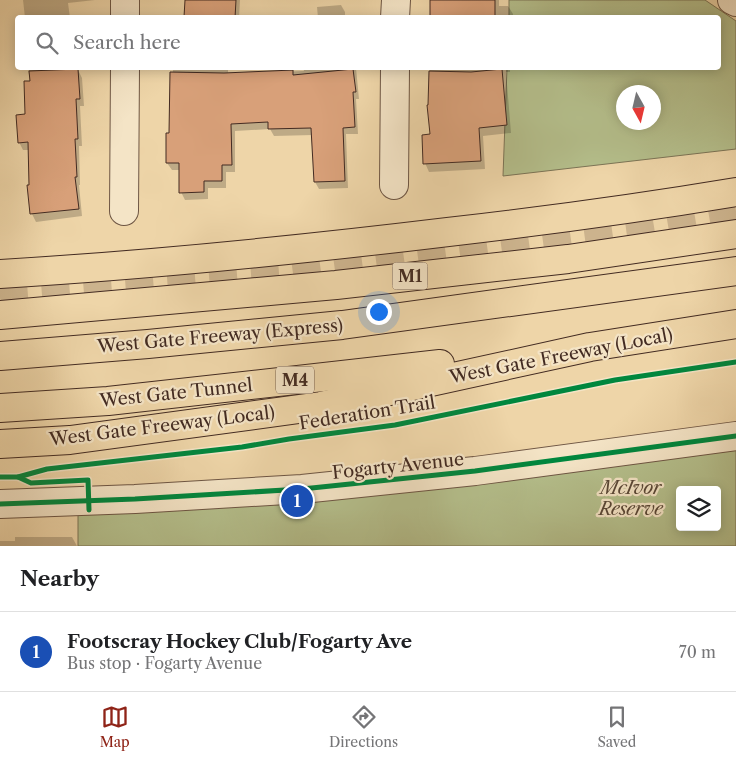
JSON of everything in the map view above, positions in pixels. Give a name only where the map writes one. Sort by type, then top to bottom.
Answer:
[{"type":"highway","name":"M1","points":[[0,274],[100,268],[327,247],[583,216],[736,192]]},
{"type":"highway","name":"M1","points":[[0,315],[346,284],[568,259],[736,234]]},
{"type":"highway","name":"West Gate Freeway (Express)","points":[[0,356],[342,325],[736,271]]},
{"type":"highway","name":"West Gate Freeway (Local)","points":[[0,444],[70,440],[321,406],[590,347],[736,324]]},
{"type":"highway","name":"West Gate Tunnel","points":[[0,408],[108,401],[590,347]]},
{"type":"street","points":[[125,0],[125,15]]},
{"type":"street","points":[[395,15],[396,0]]},
{"type":"street","points":[[732,0],[736,2]]},
{"type":"street","points":[[124,211],[125,70]]},
{"type":"street","points":[[394,185],[395,70]]},
{"type":"street","name":"Fogarty Avenue","points":[[0,504],[135,499],[302,489],[475,472],[736,436]]},
{"type":"green space","points":[[509,0],[705,0],[736,21],[736,149],[503,176],[507,70],[721,70],[721,15],[509,15]]},
{"type":"green space","name":"McIvor Reserve","points":[[736,436],[736,546],[78,546],[78,502]]},
{"type":"building","points":[[185,0],[236,0],[235,15],[184,15]]},
{"type":"building","points":[[430,0],[495,0],[495,15],[430,15]]},
{"type":"building","points":[[78,70],[80,99],[76,99],[78,139],[75,139],[77,177],[75,177],[79,209],[30,214],[27,185],[29,185],[28,142],[18,143],[16,115],[25,114],[24,81],[30,81],[29,71]]},
{"type":"building","points":[[293,70],[293,75],[353,70],[356,92],[353,92],[355,127],[343,128],[345,181],[314,182],[311,128],[268,129],[268,122],[231,124],[232,165],[222,165],[222,181],[204,181],[204,192],[179,193],[179,163],[166,163],[166,133],[169,133],[170,72],[224,73]]},
{"type":"building","points":[[502,70],[507,125],[479,128],[481,161],[423,164],[422,135],[430,134],[427,105],[429,71],[471,72]]},
{"type":"tunnel","points":[[0,297],[290,275],[629,229],[736,211]]},
{"type":"cycle path","name":"Federation Trail","points":[[0,477],[18,477],[47,469],[242,447],[395,425],[615,380],[736,362]]},
{"type":"cycle path","points":[[0,504],[135,499],[302,489],[475,471],[736,436]]},
{"type":"cycle path","points":[[18,477],[31,483],[88,480],[89,510]]},
{"type":"place","name":"Footscray Hockey Club/Fogarty Ave","points":[[297,501]]}]
